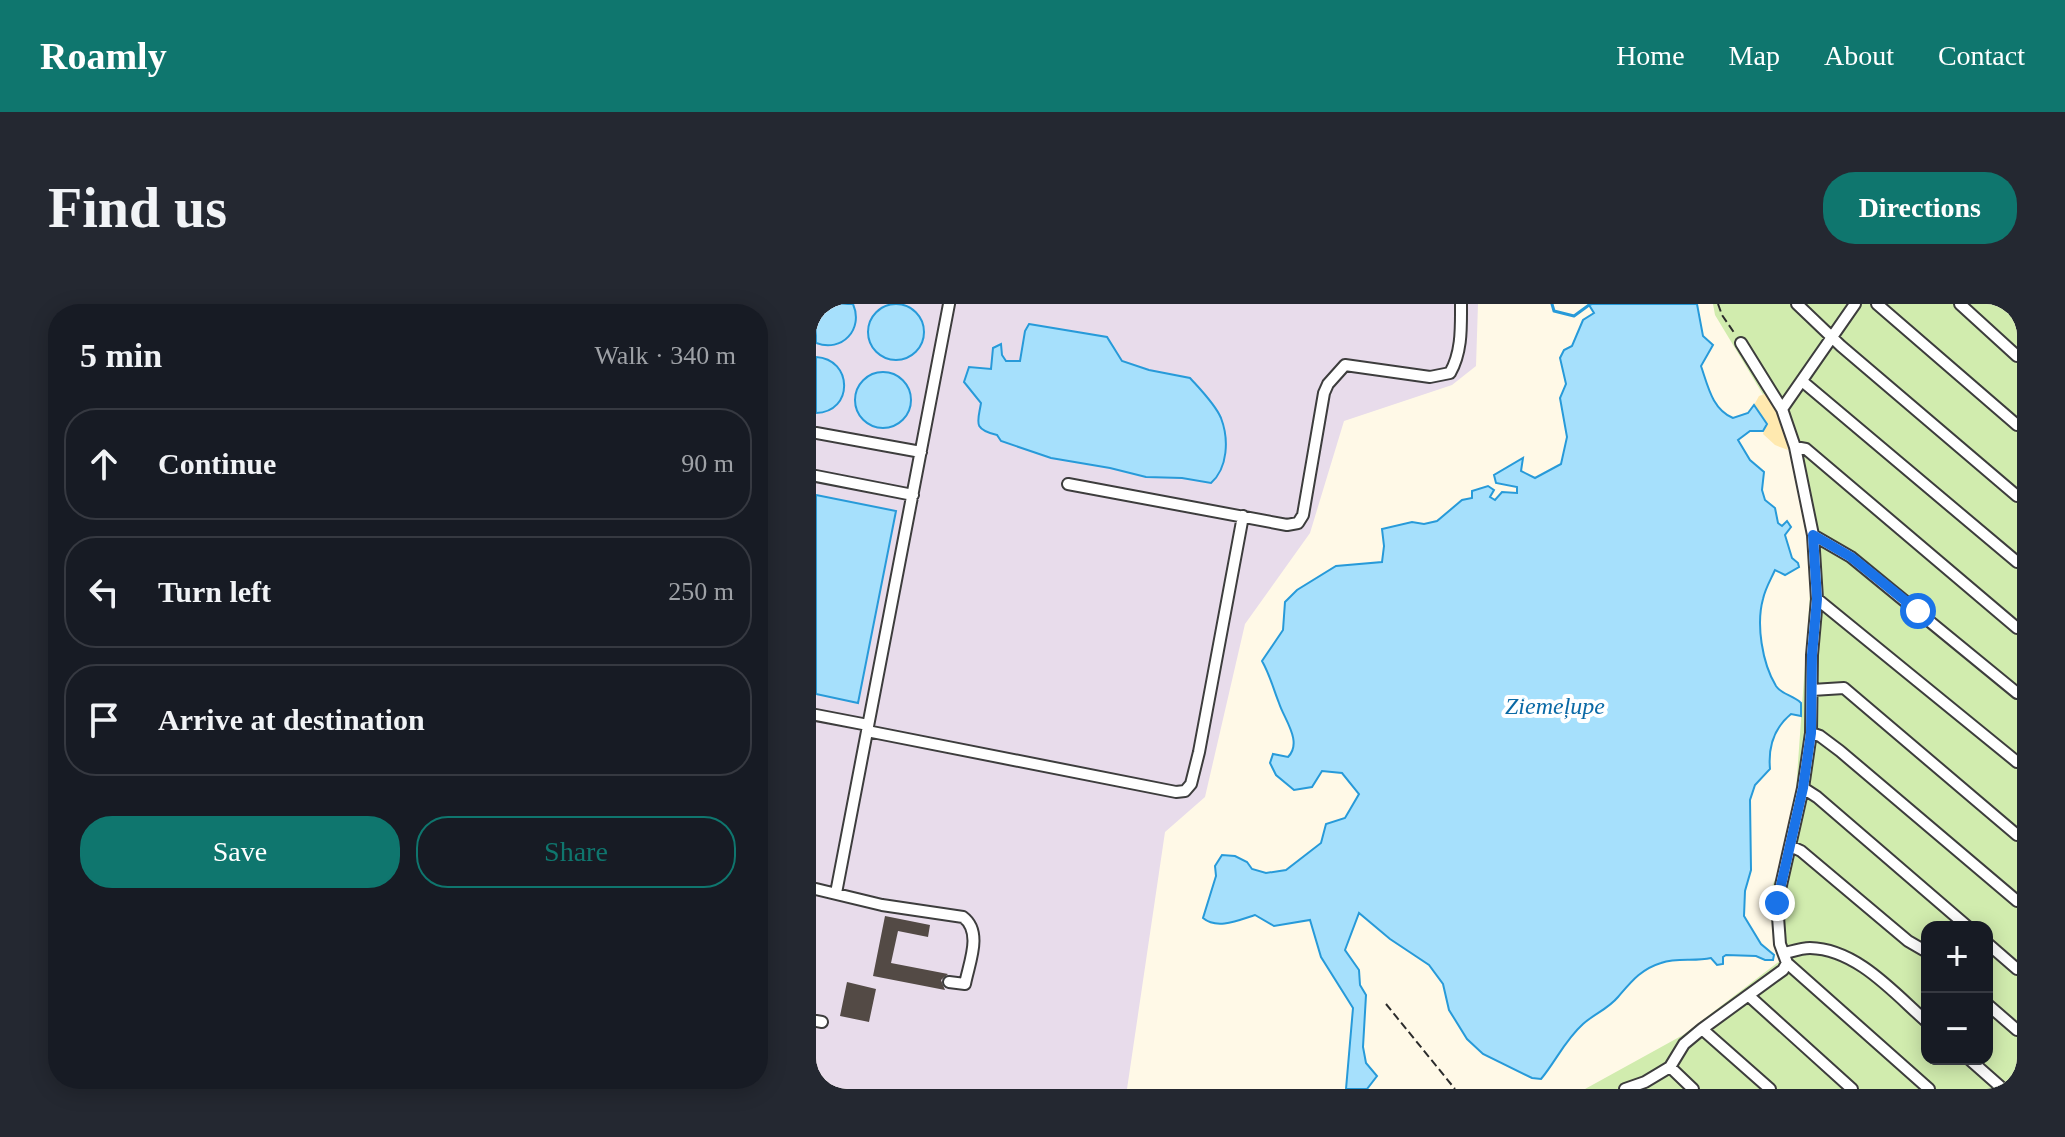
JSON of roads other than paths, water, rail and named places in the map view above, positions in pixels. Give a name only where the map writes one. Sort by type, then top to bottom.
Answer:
[{"type":"lane","points":[[836,893],[949,304]]},
{"type":"lane","points":[[1068,484],[1287,525],[1298,523],[1303,515],[1321,406],[1328,384],[1345,365],[1430,377],[1450,373],[1456,361],[1461,331],[1461,304]]},
{"type":"lane","points":[[1797,304],[2017,496]]},
{"type":"lane","points":[[1782,409],[1855,304]]},
{"type":"lane","points":[[1877,304],[2017,425]]},
{"type":"lane","points":[[1960,304],[2017,356]]},
{"type":"lane","points":[[1741,343],[1782,409],[1795,447],[1813,535],[1817,599],[1811,733],[1803,788],[1777,903],[1780,944],[1786,958],[1929,1089]]},
{"type":"lane","points":[[1802,381],[2017,562]]},
{"type":"lane","points":[[816,433],[921,452]]},
{"type":"lane","points":[[1795,447],[1806,449],[2017,628]]},
{"type":"lane","points":[[816,476],[913,495]]},
{"type":"lane","points":[[816,715],[1176,792],[1185,791],[1191,784],[1199,752],[1243,516]]},
{"type":"lane","points":[[1813,535],[1851,557],[2017,693]]},
{"type":"lane","points":[[1817,599],[2017,762]]},
{"type":"lane","points":[[1812,690],[1844,688],[2017,835]]},
{"type":"lane","points":[[1811,733],[1840,751],[2017,901]]},
{"type":"lane","points":[[1803,788],[1961,921]]},
{"type":"lane","points":[[1790,846],[1801,851],[1921,949]]},
{"type":"lane","points":[[816,889],[882,905],[963,917],[971,923],[975,935],[965,984],[949,982]]},
{"type":"lane","points":[[1786,958],[1807,948],[1830,951],[1868,970],[1921,1017]]},
{"type":"lane","points":[[1993,948],[2017,969]]},
{"type":"lane","points":[[1625,1089],[1645,1082],[1670,1067],[1684,1044],[1783,970],[1786,958]]},
{"type":"lane","points":[[1749,996],[1852,1089]]},
{"type":"lane","points":[[1993,1009],[2017,1030]]},
{"type":"lane","points":[[1702,1029],[1770,1089]]},
{"type":"lane","points":[[1976,1065],[2003,1089]]},
{"type":"lane","points":[[1670,1067],[1693,1089]]},
{"type":"water","points":[[816,304],[853,304],[856,322],[842,342],[834,345],[816,343]]},
{"type":"water","points":[[896,304],[916,312],[924,332],[916,352],[896,360],[876,352],[868,332],[876,312]]},
{"type":"water","name":"Ziemeļupe","points":[[1697,304],[1703,336],[1713,345],[1701,366],[1715,403],[1733,418],[1748,413],[1754,405],[1767,424],[1763,431],[1750,431],[1738,440],[1750,460],[1764,472],[1762,490],[1765,500],[1775,508],[1778,523],[1782,526],[1787,521],[1791,527],[1785,535],[1792,558],[1799,567],[1785,575],[1775,570],[1761,609],[1762,643],[1776,686],[1801,703],[1801,716],[1791,714],[1776,732],[1771,746],[1770,769],[1755,785],[1750,800],[1751,870],[1745,891],[1744,916],[1761,944],[1774,955],[1773,960],[1726,955],[1723,964],[1717,965],[1711,958],[1674,960],[1654,966],[1637,977],[1614,1001],[1577,1030],[1541,1079],[1532,1078],[1483,1054],[1467,1039],[1449,1010],[1443,984],[1429,965],[1359,913],[1345,950],[1359,970],[1360,985],[1366,995],[1363,1047],[1366,1063],[1377,1076],[1367,1089],[1346,1089],[1353,1008],[1321,957],[1310,920],[1274,926],[1255,915],[1221,924],[1203,918],[1216,876],[1215,866],[1222,855],[1235,856],[1247,862],[1252,869],[1266,873],[1286,870],[1321,843],[1326,824],[1345,818],[1359,794],[1342,773],[1322,771],[1312,787],[1294,790],[1276,775],[1270,763],[1273,754],[1288,757],[1294,744],[1262,661],[1283,630],[1285,602],[1297,590],[1336,566],[1382,562],[1382,529],[1412,522],[1424,524],[1437,521],[1462,500],[1472,498],[1472,491],[1488,486],[1494,490],[1490,497],[1495,500],[1502,492],[1517,493],[1517,487],[1496,483],[1494,475],[1523,458],[1521,471],[1535,478],[1561,464],[1567,437],[1560,398],[1566,384],[1560,358],[1564,350],[1572,346],[1583,320],[1594,313],[1589,305]]},
{"type":"water","points":[[1029,324],[1107,337],[1122,361],[1190,378],[1215,407],[1224,426],[1224,461],[1217,477],[1211,483],[1146,477],[1051,458],[1001,441],[997,435],[980,427],[981,403],[964,382],[969,367],[991,369],[993,348],[1001,344],[1006,361],[1020,361]]},
{"type":"water","points":[[816,357],[837,366],[844,385],[837,404],[816,413]]},
{"type":"water","points":[[883,372],[903,380],[911,400],[903,420],[883,428],[863,420],[855,400],[863,380]]},
{"type":"water","points":[[816,495],[896,511],[858,703],[816,694]]},
{"type":"waterway","points":[[1552,304],[1554,311],[1574,316],[1589,305]]}]
